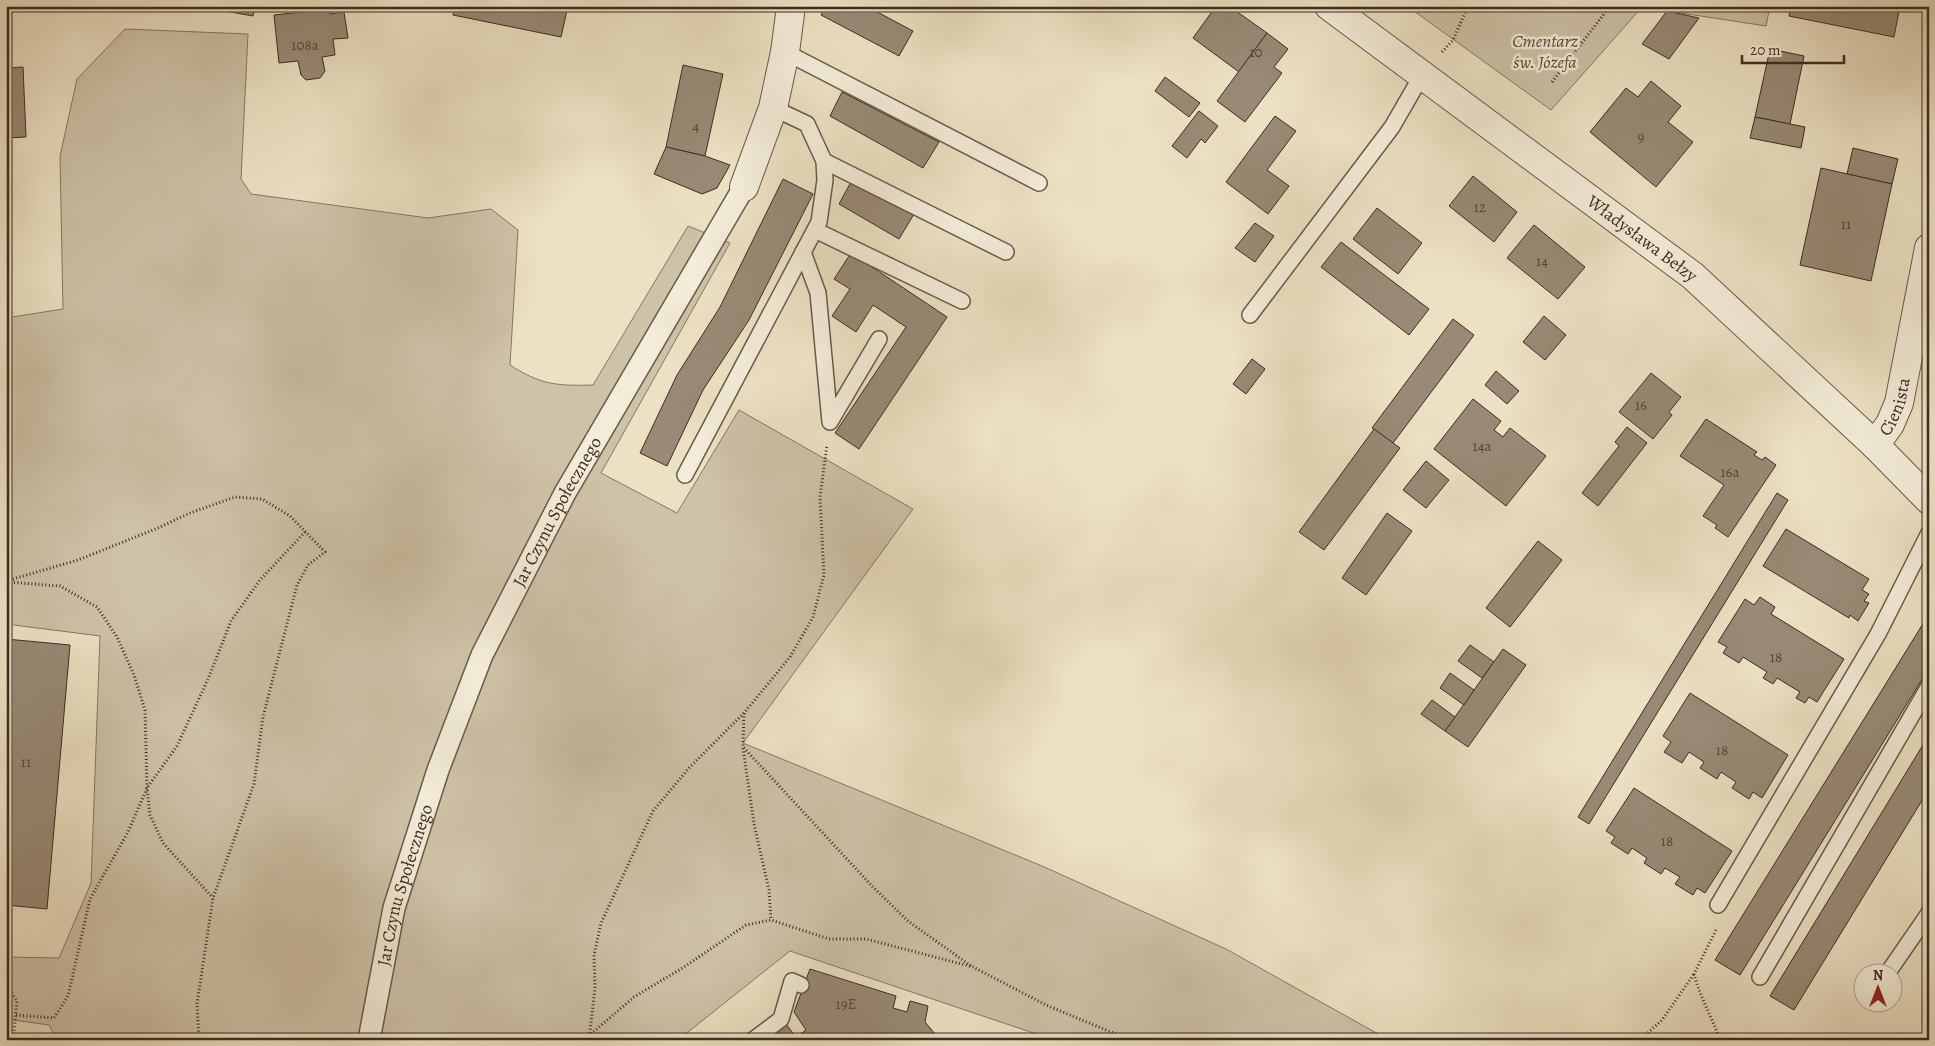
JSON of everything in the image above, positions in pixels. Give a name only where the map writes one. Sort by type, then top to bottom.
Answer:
[{"type":"street","name":"Jar Czynu Społecznego","points":[[369,1040],[394,908],[438,770],[482,655],[565,493],[744,187],[774,108],[785,52],[791,6]]},
{"type":"street","name":"Władysława Bełzy","points":[[1329,6],[1693,276],[1875,445],[1929,500]]},
{"type":"street","name":"Cienista","points":[[1875,445],[1890,424],[1900,402],[1929,248]]},
{"type":"lane","points":[[785,52],[1039,183]]},
{"type":"lane","points":[[1250,315],[1392,127],[1422,75]]},
{"type":"lane","points":[[685,475],[819,222],[825,180],[824,161],[807,124],[774,108]]},
{"type":"lane","points":[[824,161],[1006,252]]},
{"type":"lane","points":[[815,230],[962,301]]},
{"type":"lane","points":[[803,252],[818,294],[830,422]]},
{"type":"lane","points":[[830,422],[879,339]]},
{"type":"lane","points":[[1718,905],[1878,634],[1929,533]]},
{"type":"lane","points":[[1760,977],[1929,686]]},
{"type":"lane","points":[[1894,964],[1929,913]]},
{"type":"lane","points":[[753,1040],[781,1018],[792,981],[801,985]]},
{"type":"path","points":[[1422,75],[1453,40],[1468,6]]},
{"type":"path","points":[[1552,82],[1610,6]]},
{"type":"path","points":[[590,1040],[595,988],[594,955],[601,923],[653,811],[689,768],[744,712],[790,657],[813,617],[824,576],[820,497],[830,422]]},
{"type":"path","points":[[6,581],[78,560],[234,497],[262,499],[290,516],[325,552],[308,565],[297,585],[263,716],[254,784],[213,898],[197,1004],[199,1040]]},
{"type":"path","points":[[16,1014],[54,1018],[68,996],[90,899],[128,832],[147,788],[176,746],[209,677],[231,621],[260,580],[306,531]]},
{"type":"path","points":[[6,581],[60,586],[97,608],[112,629],[134,675],[145,710],[147,788],[150,815],[163,843],[213,898]]},
{"type":"path","points":[[744,712],[743,747],[754,824],[769,890],[771,920]]},
{"type":"path","points":[[743,747],[908,922],[973,967],[1046,1005],[1130,1040]]},
{"type":"path","points":[[1640,1040],[1662,1020],[1694,974],[1720,924],[1718,905]]},
{"type":"path","points":[[591,1034],[634,997],[746,926],[771,920],[829,939],[866,939],[973,967]]},
{"type":"path","points":[[1694,974],[1700,996],[1710,1013],[1720,1040]]},
{"type":"path","points":[[6,984],[18,1001],[13,1040]]},
{"type":"green space","name":"Cmentarz św. Józefa","points":[[1407,6],[1770,6],[1766,26],[1642,7],[1551,110]]},
{"type":"green space","points":[[125,29],[248,34],[241,179],[251,194],[428,218],[491,209],[518,230],[510,365],[531,377],[550,383],[593,385],[688,226],[730,243],[601,473],[677,513],[739,410],[913,509],[743,743],[1042,866],[1226,949],[1389,1040],[1054,1040],[790,951],[678,1040],[57,1040],[49,1025],[6,1019],[6,957],[59,958],[91,883],[100,636],[6,624],[6,318],[63,309],[60,156],[77,79]]},
{"type":"building","points":[[225,6],[255,6],[253,16],[225,11]]},
{"type":"building","points":[[454,6],[568,6],[561,37],[453,15]]},
{"type":"building","points":[[636,6],[659,6],[658,11]]},
{"type":"building","points":[[825,6],[866,6],[913,31],[899,56],[821,15]]},
{"type":"building","points":[[1216,6],[1229,6],[1267,33],[1239,72],[1193,38]]},
{"type":"building","points":[[1791,6],[1900,6],[1894,37],[1789,16]]},
{"type":"building","points":[[329,9],[330,14],[344,12],[348,38],[333,39],[335,55],[322,57],[325,71],[320,78],[306,80],[301,75],[298,61],[279,63],[274,15]]},
{"type":"building","points":[[1667,11],[1699,18],[1669,59],[1642,44]]},
{"type":"building","points":[[1267,33],[1288,49],[1274,67],[1282,73],[1245,122],[1217,101]]},
{"type":"building","points":[[1770,49],[1804,56],[1790,124],[1755,117]]},
{"type":"building","points":[[683,65],[723,74],[705,156],[666,147]]},
{"type":"building","points":[[23,67],[26,137],[6,138],[6,68]]},
{"type":"building","points":[[1165,77],[1200,103],[1189,117],[1155,91]]},
{"type":"building","points":[[1651,81],[1681,106],[1668,122],[1693,142],[1656,187],[1590,132],[1626,88],[1638,97]]},
{"type":"building","points":[[842,92],[939,142],[923,168],[830,116]]},
{"type":"building","points":[[1199,111],[1218,126],[1205,143],[1201,139],[1187,158],[1172,146]]},
{"type":"building","points":[[1275,116],[1296,131],[1267,170],[1289,186],[1268,214],[1226,182]]},
{"type":"building","points":[[1755,117],[1805,127],[1801,148],[1750,138]]},
{"type":"building","points":[[666,147],[705,156],[730,165],[717,188],[702,194],[654,174]]},
{"type":"building","points":[[1853,148],[1898,159],[1892,184],[1847,174]]},
{"type":"building","points":[[1821,168],[1892,184],[1871,281],[1800,265]]},
{"type":"building","points":[[1473,176],[1517,212],[1494,242],[1449,206]]},
{"type":"building","points":[[783,179],[813,194],[749,320],[703,390],[667,466],[640,453],[677,375],[720,307]]},
{"type":"building","points":[[851,182],[914,214],[899,239],[839,204]]},
{"type":"building","points":[[1377,208],[1422,243],[1398,274],[1353,239]]},
{"type":"building","points":[[1255,223],[1274,236],[1255,262],[1235,248]]},
{"type":"building","points":[[1534,225],[1585,267],[1558,299],[1507,258]]},
{"type":"building","points":[[1341,242],[1429,309],[1409,335],[1321,267]]},
{"type":"building","points":[[851,253],[947,317],[859,449],[835,433],[906,327],[873,305],[856,332],[832,316],[850,289],[834,279]]},
{"type":"building","points":[[1544,316],[1566,335],[1545,360],[1523,342]]},
{"type":"building","points":[[1453,319],[1474,335],[1393,443],[1372,428]]},
{"type":"building","points":[[1252,359],[1265,369],[1246,394],[1233,384]]},
{"type":"building","points":[[1496,371],[1519,391],[1507,404],[1485,385]]},
{"type":"building","points":[[1651,373],[1681,397],[1669,412],[1672,415],[1653,439],[1619,412]]},
{"type":"building","points":[[1473,399],[1501,421],[1494,430],[1503,437],[1510,428],[1546,456],[1506,506],[1434,449]]},
{"type":"building","points":[[1706,419],[1757,452],[1754,455],[1762,460],[1765,457],[1776,465],[1728,537],[1715,528],[1717,525],[1703,516],[1724,485],[1680,456]]},
{"type":"building","points":[[1627,427],[1647,443],[1598,506],[1582,493],[1619,446],[1615,442]]},
{"type":"building","points":[[1374,429],[1400,448],[1324,550],[1299,532]]},
{"type":"building","points":[[1426,461],[1449,480],[1426,508],[1403,490]]},
{"type":"building","points":[[1777,493],[1788,500],[1589,824],[1578,817]]},
{"type":"building","points":[[1387,513],[1412,531],[1366,595],[1342,578]]},
{"type":"building","points":[[1786,529],[1869,579],[1862,590],[1869,594],[1864,601],[1869,603],[1858,621],[1850,615],[1849,618],[1763,566]]},
{"type":"building","points":[[1538,541],[1562,560],[1510,627],[1486,608]]},
{"type":"building","points":[[1760,597],[1775,607],[1771,614],[1844,659],[1817,702],[1809,697],[1805,703],[1796,698],[1800,692],[1777,678],[1773,684],[1763,678],[1767,672],[1743,657],[1739,663],[1723,653],[1727,647],[1718,642],[1745,599],[1754,605]]},
{"type":"building","points":[[1929,614],[1929,668],[1740,975],[1715,960]]},
{"type":"building","points":[[6,639],[70,645],[47,909],[6,905]]},
{"type":"building","points":[[1470,645],[1494,662],[1482,678],[1458,661]]},
{"type":"building","points":[[1503,649],[1526,665],[1468,747],[1445,731]]},
{"type":"building","points":[[1450,673],[1474,690],[1464,705],[1440,688]]},
{"type":"building","points":[[1690,693],[1788,755],[1762,798],[1753,792],[1749,799],[1732,788],[1736,782],[1721,772],[1717,779],[1700,768],[1704,762],[1689,752],[1682,763],[1664,752],[1671,742],[1663,736]]},
{"type":"building","points":[[1432,700],[1455,717],[1445,731],[1421,714]]},
{"type":"building","points":[[1929,735],[1929,789],[1794,1010],[1770,996]]},
{"type":"building","points":[[1634,788],[1732,851],[1705,893],[1697,888],[1693,895],[1675,884],[1680,877],[1665,868],[1661,874],[1644,863],[1647,858],[1632,848],[1628,854],[1611,843],[1615,837],[1606,831]]},
{"type":"building","points":[[810,969],[896,996],[893,1008],[907,1012],[910,1001],[928,1006],[925,1022],[940,1040],[770,1040],[786,1024],[796,1037],[806,1030],[794,1012]]}]
